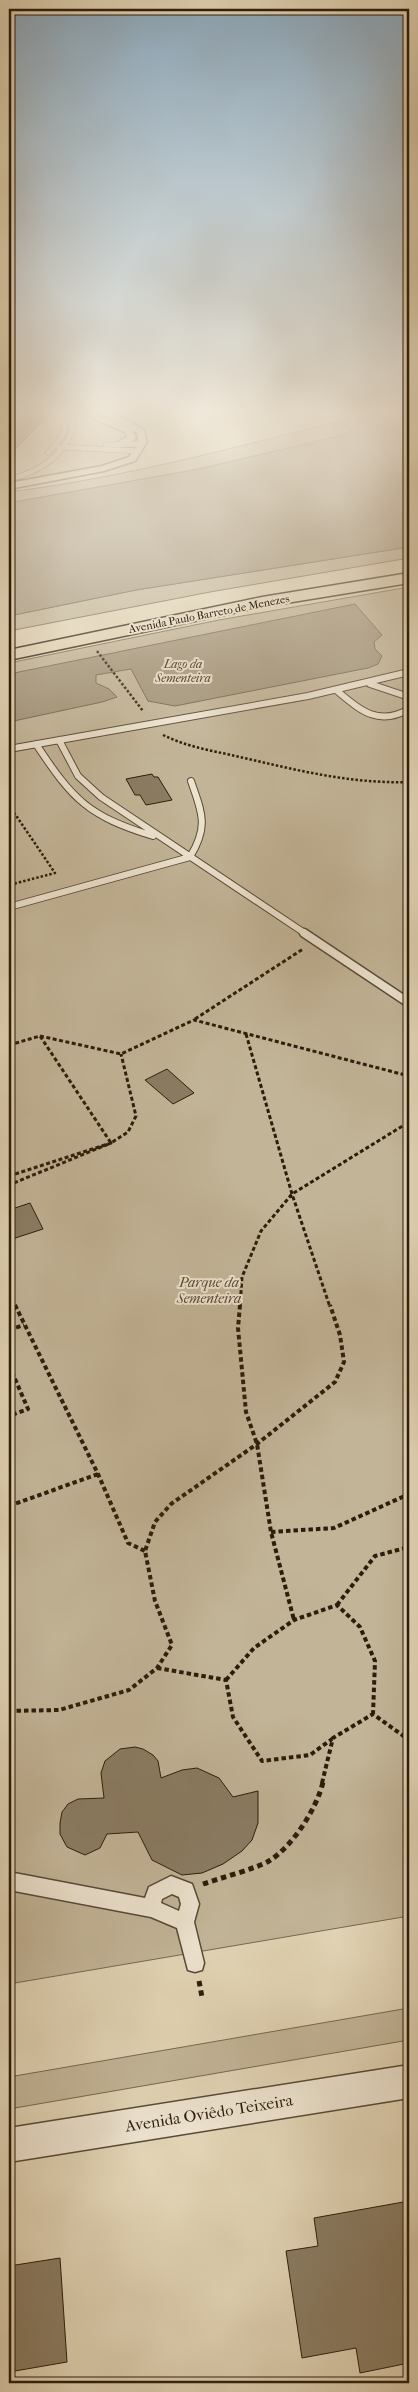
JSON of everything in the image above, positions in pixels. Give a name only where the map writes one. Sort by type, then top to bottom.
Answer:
[{"type":"main road","name":"Avenida Paulo Barreto de Menezes","points":[[9,641],[308,581],[409,566]]},
{"type":"main road","name":"Avenida Paulo Barreto de Menezes","points":[[9,655],[262,602],[409,578]]},
{"type":"street","points":[[9,1881],[151,1908],[185,1922]]},
{"type":"street","points":[[151,1908],[155,1892],[171,1885],[186,1890],[190,1904],[185,1922],[195,1963]]},
{"type":"street","name":"Avenida Oviêdo Teixeira","points":[[9,2145],[409,2081]]},
{"type":"lane","points":[[9,749],[336,690],[409,672]]},
{"type":"lane","points":[[367,683],[402,693],[409,698]]},
{"type":"lane","points":[[336,690],[356,706],[376,718],[388,718],[409,709]]},
{"type":"lane","points":[[59,740],[78,776],[87,786],[409,1003]]},
{"type":"lane","points":[[36,744],[66,789],[80,803],[115,824],[162,838]]},
{"type":"lane","points":[[9,906],[190,857],[202,839],[205,824],[191,781]]},
{"type":"path","points":[[96,650],[161,734],[169,738],[207,749],[327,776],[393,784],[409,782]]},
{"type":"path","points":[[9,816],[15,814],[56,873],[9,885]]},
{"type":"path","points":[[9,1045],[40,1036],[121,1054],[194,1020],[316,941]]},
{"type":"path","points":[[194,1020],[387,1072],[409,1076]]},
{"type":"path","points":[[9,1711],[59,1710],[130,1690],[157,1668],[172,1645],[155,1601],[145,1551],[155,1522],[171,1504],[257,1444],[334,1382],[344,1362],[340,1335],[292,1194],[246,1034]]},
{"type":"path","points":[[40,1036],[111,1143]]},
{"type":"path","points":[[9,1185],[111,1143],[128,1132],[136,1116],[121,1054]]},
{"type":"path","points":[[294,1620],[271,1532],[257,1444],[246,1412],[238,1328],[242,1277],[261,1231],[292,1194],[409,1122]]},
{"type":"path","points":[[9,1176],[111,1143]]},
{"type":"path","points":[[9,1294],[98,1474],[128,1543],[145,1551]]},
{"type":"path","points":[[9,1330],[24,1326]]},
{"type":"path","points":[[9,1365],[28,1408],[9,1416]]},
{"type":"path","points":[[9,1506],[98,1474]]},
{"type":"path","points":[[271,1532],[334,1528],[409,1494]]},
{"type":"path","points":[[226,1680],[254,1648],[294,1620],[338,1605],[376,1556],[409,1547]]},
{"type":"path","points":[[338,1605],[360,1627],[375,1660],[373,1714]]},
{"type":"path","points":[[157,1668],[226,1680]]},
{"type":"path","points":[[226,1680],[233,1717],[262,1761],[310,1755],[333,1738],[373,1714]]},
{"type":"path","points":[[373,1714],[409,1740]]},
{"type":"path","points":[[186,1890],[269,1861],[293,1839],[319,1798],[333,1738]]},
{"type":"green space","points":[[409,547],[409,558],[210,592],[9,631],[9,616],[136,590]]},
{"type":"green space","name":"Parque da Sementeira","points":[[409,587],[409,1916],[9,1984],[9,663],[219,620]]},
{"type":"green space","points":[[409,2008],[409,2040],[9,2109],[9,2077]]},
{"type":"water","points":[[9,526],[409,526],[409,547],[136,590],[9,616]]},
{"type":"water","name":"Lago da Sementeira","points":[[355,604],[382,635],[374,642],[375,649],[382,656],[378,664],[368,668],[175,706],[148,701],[131,669],[96,675],[96,683],[109,689],[117,697],[9,722],[9,674]]},
{"type":"building","points":[[152,774],[154,777],[158,777],[172,800],[146,805],[140,795],[135,795],[126,779]]},
{"type":"building","points":[[167,1069],[194,1093],[173,1104],[145,1080]]},
{"type":"building","points":[[30,1203],[43,1229],[9,1240],[9,1210]]},
{"type":"building","points":[[135,1747],[153,1755],[158,1761],[161,1778],[182,1770],[197,1768],[219,1778],[233,1797],[258,1791],[258,1823],[252,1840],[242,1851],[223,1864],[202,1873],[182,1875],[152,1860],[138,1832],[107,1834],[100,1848],[85,1855],[67,1847],[60,1834],[62,1812],[68,1804],[78,1799],[104,1798],[101,1773],[105,1761],[120,1749]]},
{"type":"building","points":[[409,2201],[409,2363],[360,2373],[356,2348],[302,2358],[286,2251],[318,2246],[314,2218]]},
{"type":"building","points":[[60,2258],[67,2362],[9,2372],[9,2266]]}]
